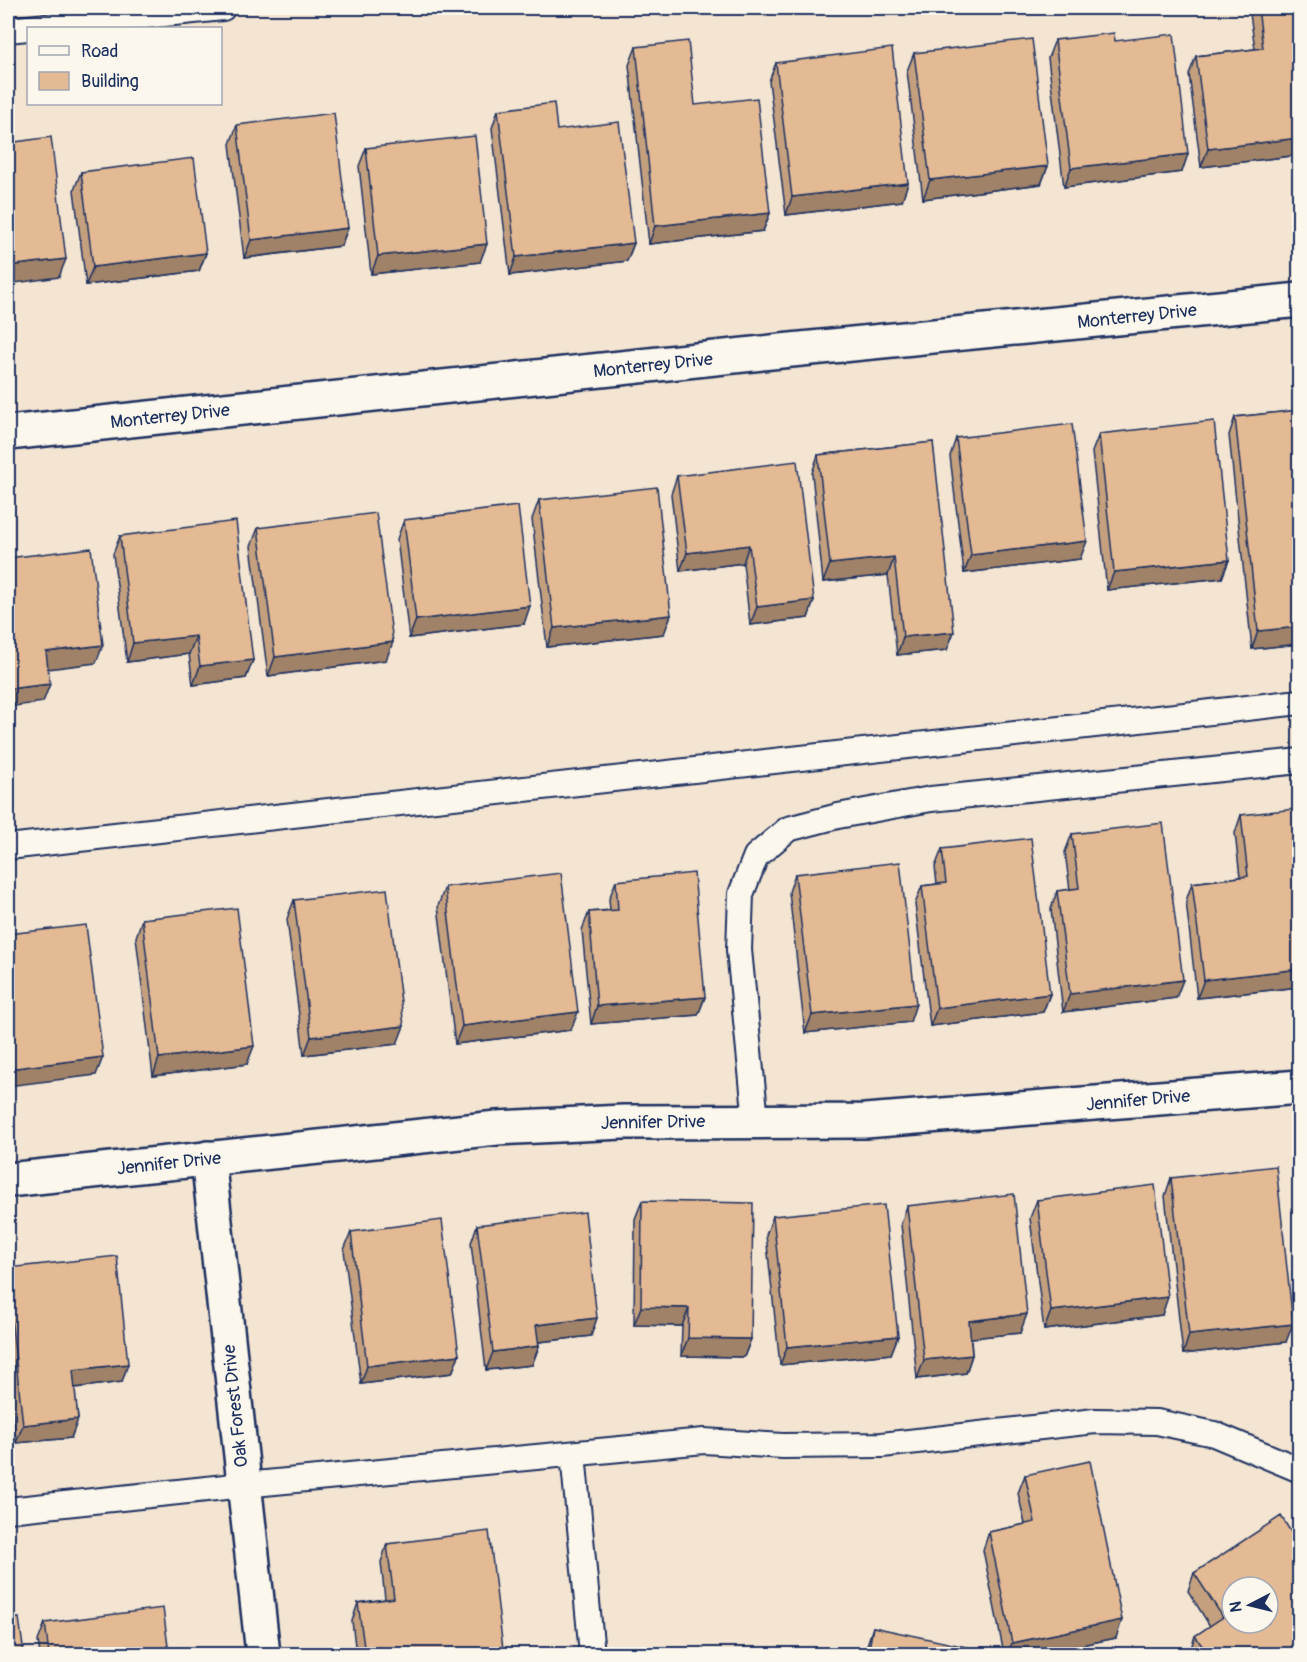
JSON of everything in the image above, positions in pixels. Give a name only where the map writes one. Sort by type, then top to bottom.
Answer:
[{"type":"street","name":"Monterrey Drive","points":[[8,434],[781,351],[1299,300]]},
{"type":"street","name":"Jennifer Drive","points":[[8,1180],[497,1128],[623,1122],[865,1121],[1299,1087]]},
{"type":"street","name":"Oak Forest Drive","points":[[208,1158],[263,1654]]},
{"type":"lane","points":[[37,27],[223,8]]},
{"type":"lane","points":[[8,30],[27,28]]},
{"type":"lane","points":[[8,847],[1299,702]]},
{"type":"lane","points":[[756,1121],[739,950],[741,894],[756,856],[788,829],[838,816],[931,799],[1299,761]]},
{"type":"lane","points":[[8,1510],[704,1441],[783,1446],[882,1445],[1095,1421],[1157,1422],[1214,1434],[1299,1470]]},
{"type":"lane","points":[[573,1454],[592,1654]]},
{"type":"building","points":[[1258,8],[1299,8],[1299,138],[1208,149],[1196,56],[1263,48]]},
{"type":"building","points":[[1114,33],[1115,41],[1174,34],[1188,154],[1071,168],[1055,40]]},
{"type":"building","points":[[1032,39],[1048,166],[930,180],[914,53]]},
{"type":"building","points":[[688,41],[695,105],[757,98],[770,213],[655,226],[636,47]]},
{"type":"building","points":[[892,48],[908,183],[792,197],[776,63]]},
{"type":"building","points":[[554,103],[557,130],[619,122],[634,243],[516,257],[498,110]]},
{"type":"building","points":[[334,113],[348,228],[251,240],[237,125]]},
{"type":"building","points":[[475,136],[487,244],[378,256],[366,148]]},
{"type":"building","points":[[51,137],[66,259],[8,266],[8,143]]},
{"type":"building","points":[[194,158],[206,253],[93,267],[81,172]]},
{"type":"building","points":[[1299,410],[1299,627],[1258,631],[1235,417]]},
{"type":"building","points":[[1214,421],[1229,560],[1114,572],[1099,434]]},
{"type":"building","points":[[1072,424],[1087,541],[971,555],[956,438]]},
{"type":"building","points":[[933,442],[954,632],[903,637],[894,557],[830,564],[818,455]]},
{"type":"building","points":[[797,461],[814,600],[757,607],[749,545],[687,553],[677,476]]},
{"type":"building","points":[[657,487],[671,615],[554,628],[539,500]]},
{"type":"building","points":[[518,506],[530,606],[416,620],[404,520]]},
{"type":"building","points":[[376,513],[393,642],[275,657],[258,528]]},
{"type":"building","points":[[236,521],[253,660],[200,666],[196,636],[133,643],[120,536]]},
{"type":"building","points":[[91,548],[103,645],[46,652],[50,684],[8,689],[8,558]]},
{"type":"building","points":[[1295,809],[1299,851],[1299,969],[1204,980],[1192,883],[1248,876],[1241,815]]},
{"type":"building","points":[[1163,823],[1183,980],[1070,994],[1057,891],[1079,888],[1072,834]]},
{"type":"building","points":[[1031,838],[1050,994],[937,1008],[922,886],[946,883],[942,849]]},
{"type":"building","points":[[900,862],[916,1004],[812,1015],[795,874]]},
{"type":"building","points":[[561,873],[578,1012],[462,1026],[445,887]]},
{"type":"building","points":[[694,873],[705,997],[597,1006],[589,912],[618,910],[616,881]]},
{"type":"building","points":[[387,889],[404,1026],[311,1037],[294,900]]},
{"type":"building","points":[[237,908],[254,1046],[159,1058],[142,919]]},
{"type":"building","points":[[86,925],[103,1057],[8,1069],[8,934]]},
{"type":"building","points":[[1276,1166],[1293,1324],[1189,1335],[1171,1178]]},
{"type":"building","points":[[1155,1185],[1168,1297],[1051,1311],[1037,1200]]},
{"type":"building","points":[[1014,1194],[1027,1314],[969,1321],[972,1355],[924,1360],[907,1206]]},
{"type":"building","points":[[642,1201],[753,1203],[751,1339],[688,1338],[689,1308],[641,1307]]},
{"type":"building","points":[[884,1205],[898,1336],[787,1347],[773,1216]]},
{"type":"building","points":[[585,1212],[597,1318],[536,1325],[539,1346],[493,1352],[477,1225]]},
{"type":"building","points":[[442,1220],[459,1355],[367,1366],[351,1232]]},
{"type":"building","points":[[117,1256],[128,1364],[73,1370],[78,1419],[23,1425],[8,1289],[8,1268]]},
{"type":"building","points":[[1090,1461],[1122,1620],[1012,1643],[989,1532],[1035,1522],[1025,1475]]},
{"type":"building","points":[[1281,1516],[1299,1545],[1299,1643],[1282,1654],[1208,1654],[1195,1636],[1220,1619],[1220,1635],[1280,1635],[1280,1575],[1220,1575],[1220,1612],[1194,1573]]},
{"type":"building","points":[[489,1531],[503,1649],[456,1654],[365,1654],[358,1603],[394,1598],[387,1544]]},
{"type":"building","points":[[163,1608],[169,1654],[49,1654],[45,1623]]},
{"type":"building","points":[[19,1618],[24,1654],[8,1654],[8,1620]]},
{"type":"building","points":[[873,1627],[985,1651],[984,1654],[868,1654]]}]
